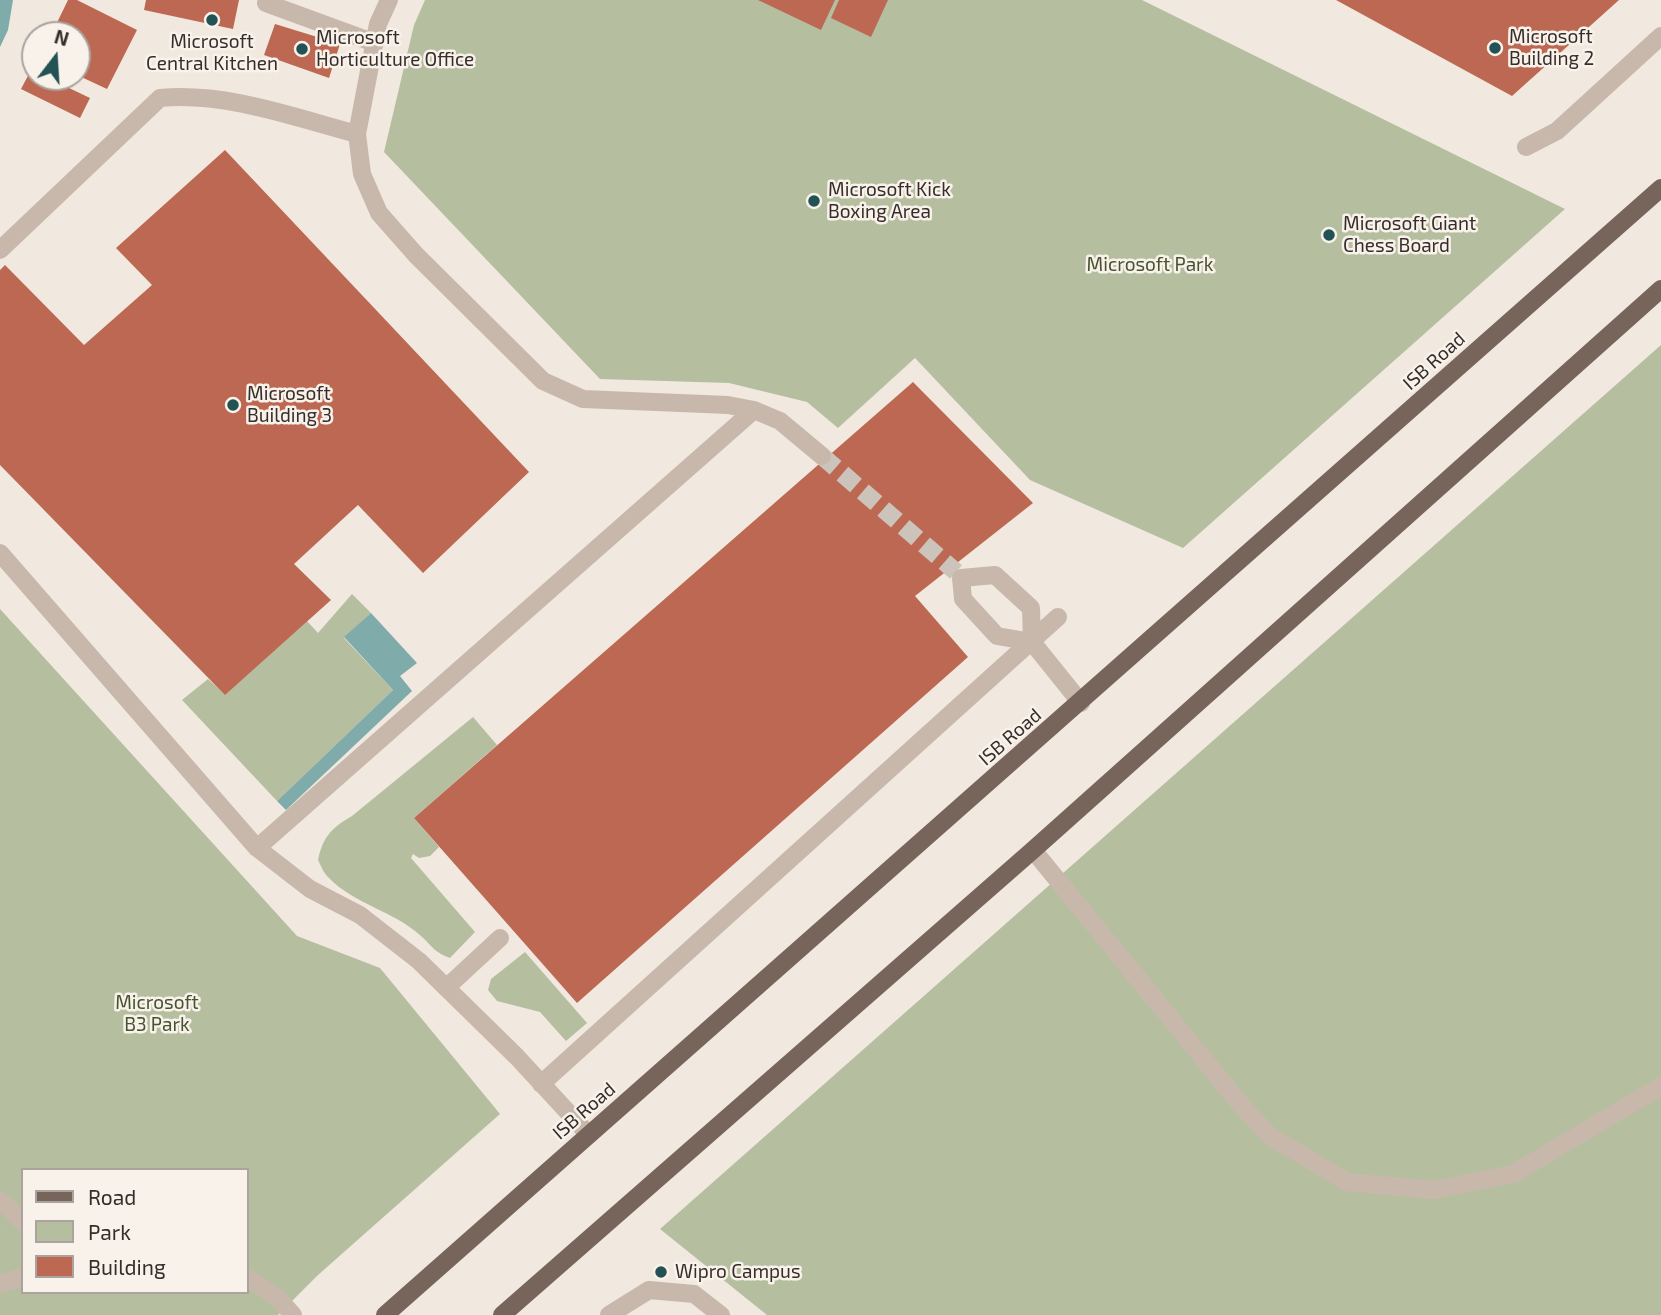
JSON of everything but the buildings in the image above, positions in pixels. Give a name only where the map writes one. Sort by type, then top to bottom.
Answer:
[{"type":"main road","name":"ISB Road","points":[[385,1315],[1661,188]]},
{"type":"main road","points":[[502,1315],[1033,850],[1661,289]]},
{"type":"lane","points":[[389,0],[378,24],[357,134],[362,174],[379,213],[416,255],[543,382],[583,399],[728,405],[754,410],[780,421],[822,456]]},
{"type":"lane","points":[[266,3],[375,43]]},
{"type":"lane","points":[[1526,147],[1558,131],[1661,36]]},
{"type":"lane","points":[[0,250],[160,98],[191,95],[239,103],[357,134]]},
{"type":"lane","points":[[257,848],[754,410]]},
{"type":"lane","points":[[0,553],[257,848],[310,889],[360,915],[419,961],[589,1135]]},
{"type":"lane","points":[[1032,642],[997,636],[963,599],[959,575],[995,575],[1031,608],[1032,642],[1081,703]]},
{"type":"lane","points":[[541,1084],[1058,617]]},
{"type":"lane","points":[[1033,850],[1241,1105],[1270,1136],[1347,1182],[1433,1190],[1513,1174],[1661,1086]]},
{"type":"lane","points":[[446,988],[500,938]]},
{"type":"lane","points":[[0,1200],[21,1220]]},
{"type":"lane","points":[[0,1284],[21,1278]]},
{"type":"lane","points":[[248,1279],[276,1297],[292,1315]]},
{"type":"lane","points":[[609,1315],[649,1290],[694,1294],[718,1314]]},
{"type":"green space","name":"Microsoft Park","points":[[425,0],[1142,0],[1565,209],[1183,548],[1030,480],[915,358],[838,428],[807,402],[729,383],[600,379],[384,152],[414,25]]},
{"type":"green space","points":[[1661,345],[1661,1315],[767,1315],[660,1229]]},
{"type":"green space","points":[[352,594],[371,613],[344,638],[393,690],[277,801],[182,700],[208,679],[225,694],[307,621],[318,633]]},
{"type":"green space","name":"Microsoft B3 Park","points":[[0,609],[297,936],[380,968],[500,1114],[318,1275],[278,1315],[0,1315]]},
{"type":"green space","points":[[473,717],[497,745],[414,818],[439,847],[430,856],[419,858],[413,854],[411,858],[475,932],[450,958],[437,951],[410,927],[339,887],[326,874],[318,860],[322,845],[333,829]]},
{"type":"green space","points":[[525,952],[587,1023],[566,1041],[540,1012],[497,1001],[488,990],[491,979]]},
{"type":"water","points":[[0,0],[13,0],[8,30],[0,47]]},
{"type":"water","points":[[371,613],[417,663],[400,676],[412,691],[286,810],[277,801],[393,690],[344,637]]},
{"type":"tunnel","points":[[822,456],[956,572]]},
{"type":"place","name":"Microsoft Central Kitchen","points":[[212,20]]},
{"type":"place","name":"Microsoft Building 2","points":[[1495,48]]},
{"type":"place","name":"Microsoft Horticulture Office","points":[[302,49]]},
{"type":"place","name":"Microsoft Kick Boxing Area","points":[[814,201]]},
{"type":"place","name":"Microsoft Giant Chess Board","points":[[1329,235]]},
{"type":"place","name":"Microsoft Building 3","points":[[233,405]]},
{"type":"place","name":"Wipro Campus","points":[[661,1272]]}]
